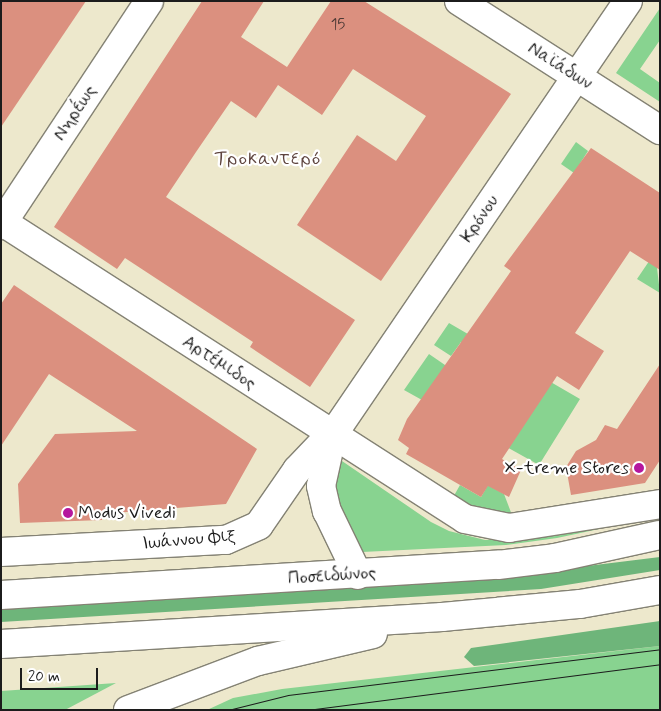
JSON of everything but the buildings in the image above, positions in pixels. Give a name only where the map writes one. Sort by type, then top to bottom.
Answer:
[{"type":"main road","name":"Νηρέως","points":[[2,223],[150,1]]},
{"type":"main road","name":"Ναϊάδων","points":[[459,1],[660,130]]},
{"type":"main road","name":"Κρόνου","points":[[332,436],[628,1]]},
{"type":"main road","name":"Αρτέμιδος","points":[[2,223],[438,504],[473,521],[509,528],[660,504]]},
{"type":"main road","name":"Ιωάννου Φιξ","points":[[1,552],[226,540],[246,534],[258,525],[297,470],[332,436]]},
{"type":"main road","points":[[332,436],[321,486],[327,511],[358,575]]},
{"type":"main road","name":"Ποσειδώνος","points":[[1,596],[358,575],[555,558],[660,535]]},
{"type":"main road","points":[[1,644],[442,617],[580,604],[660,590]]},
{"type":"main road","points":[[128,710],[258,661],[442,617]]},
{"type":"green space","points":[[660,8],[660,40],[640,69],[660,83],[660,102],[616,73]]},
{"type":"green space","points":[[576,142],[588,151],[574,173],[561,164]]},
{"type":"green space","points":[[660,245],[657,268],[660,293],[637,279]]},
{"type":"green space","points":[[449,323],[580,399],[539,465],[404,390],[429,354],[445,365],[546,392],[461,342],[451,356],[434,345]]},
{"type":"green space","points":[[342,461],[431,522],[449,531],[485,540],[556,536],[660,516],[557,538],[506,545],[362,552],[348,546],[334,509],[335,471]]},
{"type":"green space","points":[[460,485],[481,497],[488,485],[504,494],[512,515],[476,518],[451,501]]},
{"type":"green space","points":[[660,557],[660,570],[541,589],[1,622],[1,608],[466,581]]},
{"type":"green space","points":[[660,621],[660,646],[474,666],[464,657],[471,648]]},
{"type":"green space","points":[[660,646],[660,710],[207,710],[233,698],[282,689]]},
{"type":"green space","points":[[116,683],[65,710],[1,710],[1,691]]},
{"type":"tram line","points":[[228,710],[288,695],[660,649]]},
{"type":"tram line","points":[[307,710],[660,664]]},
{"type":"place","name":"X-treme Stores","points":[[639,468]]},
{"type":"place","name":"Modus Vivedi","points":[[68,513]]},
{"type":"district","name":"Τροκαντερό","points":[[268,159]]}]
